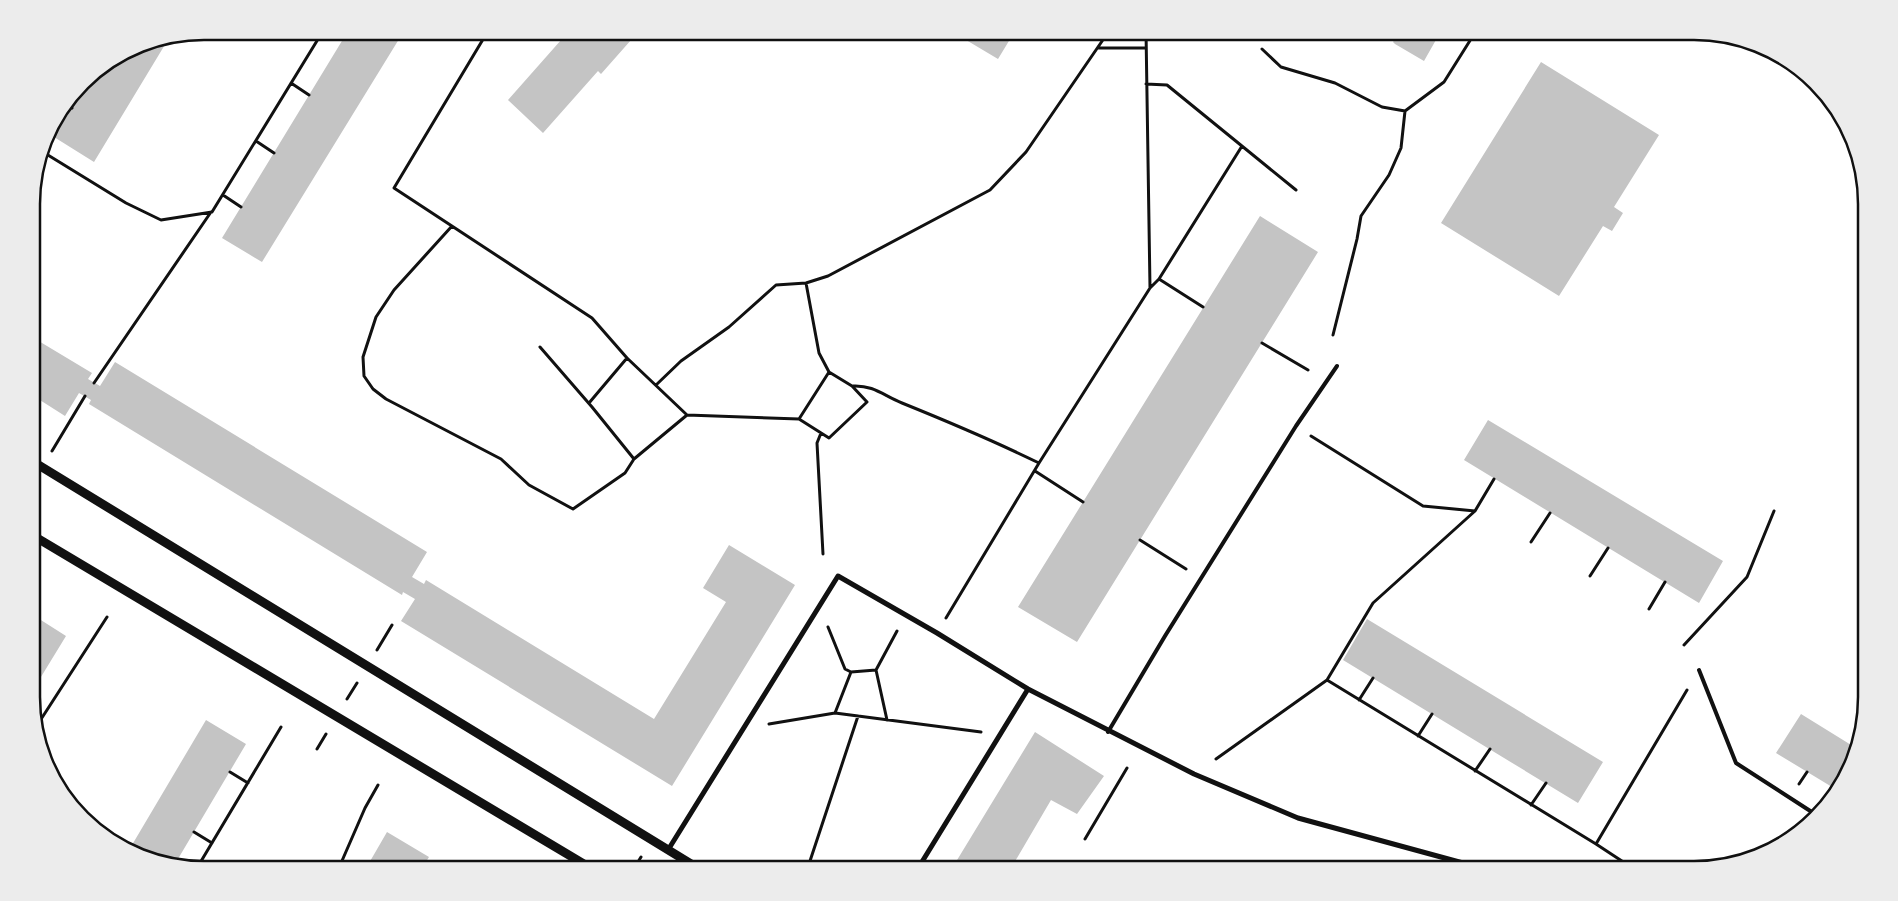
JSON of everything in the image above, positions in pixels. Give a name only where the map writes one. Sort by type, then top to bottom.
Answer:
[{"type":"street","points":[[40,466],[686,861]]},
{"type":"street","points":[[40,540],[579,861]]},
{"type":"street","points":[[668,850],[838,576],[937,633],[1028,689],[1108,732],[1194,774],[1298,818],[1453,861]]},
{"type":"street","points":[[923,861],[1028,689]]},
{"type":"lane","points":[[1108,732],[1165,636],[1296,426],[1338,366]]},
{"type":"lane","points":[[1699,670],[1736,763],[1811,812]]},
{"type":"path","points":[[94,382],[212,212],[317,40]]},
{"type":"path","points":[[483,40],[394,188],[592,318],[627,358],[687,415]]},
{"type":"path","points":[[656,385],[681,362],[729,327],[776,285],[806,283],[828,276],[990,190],[1026,152],[1103,40]]},
{"type":"path","points":[[1146,40],[1150,288]]},
{"type":"path","points":[[1260,47],[1281,67],[1335,83],[1382,107],[1404,111],[1444,82],[1470,40]]},
{"type":"path","points":[[1097,48],[1146,48]]},
{"type":"path","points":[[291,83],[309,95]]},
{"type":"path","points":[[1146,84],[1168,85],[1296,190]]},
{"type":"path","points":[[1333,335],[1361,216],[1389,175],[1401,148],[1404,111]]},
{"type":"path","points":[[256,141],[274,153]]},
{"type":"path","points":[[937,633],[1040,463],[1150,288],[1160,279],[1242,146]]},
{"type":"path","points":[[48,156],[126,203],[161,220],[212,212]]},
{"type":"path","points":[[222,195],[241,207]]},
{"type":"path","points":[[452,226],[394,290],[376,317],[363,357],[364,376],[373,389],[386,399],[501,459],[528,485],[574,509],[625,473],[634,459],[687,415],[799,419],[829,438],[867,402],[852,386],[829,372],[819,352],[806,283]]},
{"type":"path","points":[[1160,279],[1203,307]]},
{"type":"path","points":[[1262,343],[1308,370]]},
{"type":"path","points":[[540,347],[589,402],[634,459]]},
{"type":"path","points":[[589,402],[627,358]]},
{"type":"path","points":[[799,419],[829,372]]},
{"type":"path","points":[[852,386],[866,385],[900,402],[982,435],[1040,463]]},
{"type":"path","points":[[67,426],[85,396]]},
{"type":"path","points":[[1296,426],[1423,506],[1475,511]]},
{"type":"path","points":[[821,433],[817,443],[823,554]]},
{"type":"path","points":[[1035,471],[1083,502]]},
{"type":"path","points":[[1216,759],[1327,680],[1373,603],[1475,511],[1494,479]]},
{"type":"path","points":[[1684,645],[1747,577],[1774,511]]},
{"type":"path","points":[[1531,542],[1550,513]]},
{"type":"path","points":[[1140,540],[1188,570]]},
{"type":"path","points":[[1590,576],[1608,548]]},
{"type":"path","points":[[1649,609],[1665,582]]},
{"type":"path","points":[[816,611],[824,617],[846,669],[851,672],[876,670]]},
{"type":"path","points":[[887,720],[876,670],[905,614]]},
{"type":"path","points":[[41,719],[107,617]]},
{"type":"path","points":[[318,749],[392,624]]},
{"type":"path","points":[[1596,844],[1699,670]]},
{"type":"path","points":[[836,713],[851,672]]},
{"type":"path","points":[[1359,700],[1373,678]]},
{"type":"path","points":[[1327,680],[1622,861]]},
{"type":"path","points":[[750,718],[763,724],[836,713],[986,732],[998,738]]},
{"type":"path","points":[[1418,736],[1432,714]]},
{"type":"path","points":[[810,861],[858,716]]},
{"type":"path","points":[[201,861],[281,727]]},
{"type":"path","points":[[1475,771],[1490,749]]},
{"type":"path","points":[[1085,839],[1127,768]]},
{"type":"path","points":[[230,772],[248,783]]},
{"type":"path","points":[[1531,806],[1546,783]]},
{"type":"path","points":[[342,861],[365,808],[378,786]]},
{"type":"path","points":[[194,832],[212,843]]},
{"type":"building","points":[[343,40],[398,40],[262,262],[222,238]]},
{"type":"building","points":[[561,40],[631,40],[601,74],[598,71],[543,133],[508,100]]},
{"type":"building","points":[[966,40],[1010,40],[998,59]]},
{"type":"building","points":[[1394,40],[1436,40],[1424,61],[1393,42]]},
{"type":"building","points":[[165,45],[94,162],[55,136],[81,96],[104,74],[141,52]]},
{"type":"building","points":[[1541,62],[1659,135],[1614,207],[1623,213],[1612,231],[1603,226],[1559,296],[1441,223]]},
{"type":"building","points":[[1260,216],[1318,252],[1077,642],[1018,607]]},
{"type":"building","points":[[40,342],[92,373],[88,379],[100,386],[115,362],[427,552],[412,577],[424,584],[426,580],[654,719],[726,602],[703,588],[729,545],[795,585],[672,786],[401,621],[415,599],[403,592],[402,595],[89,404],[91,400],[79,393],[65,416],[40,400]]},
{"type":"building","points":[[1488,420],[1723,561],[1699,603],[1464,460]]},
{"type":"building","points":[[40,619],[66,636],[40,679]]},
{"type":"building","points":[[1367,619],[1603,762],[1578,803],[1343,660]]},
{"type":"building","points":[[1801,714],[1851,745],[1846,760],[1831,786],[1776,753]]},
{"type":"building","points":[[206,720],[246,744],[178,859],[141,849],[132,844]]},
{"type":"building","points":[[1035,732],[1104,776],[1077,814],[1051,800],[1015,861],[956,861]]},
{"type":"building","points":[[387,832],[429,857],[427,861],[370,861]]}]
